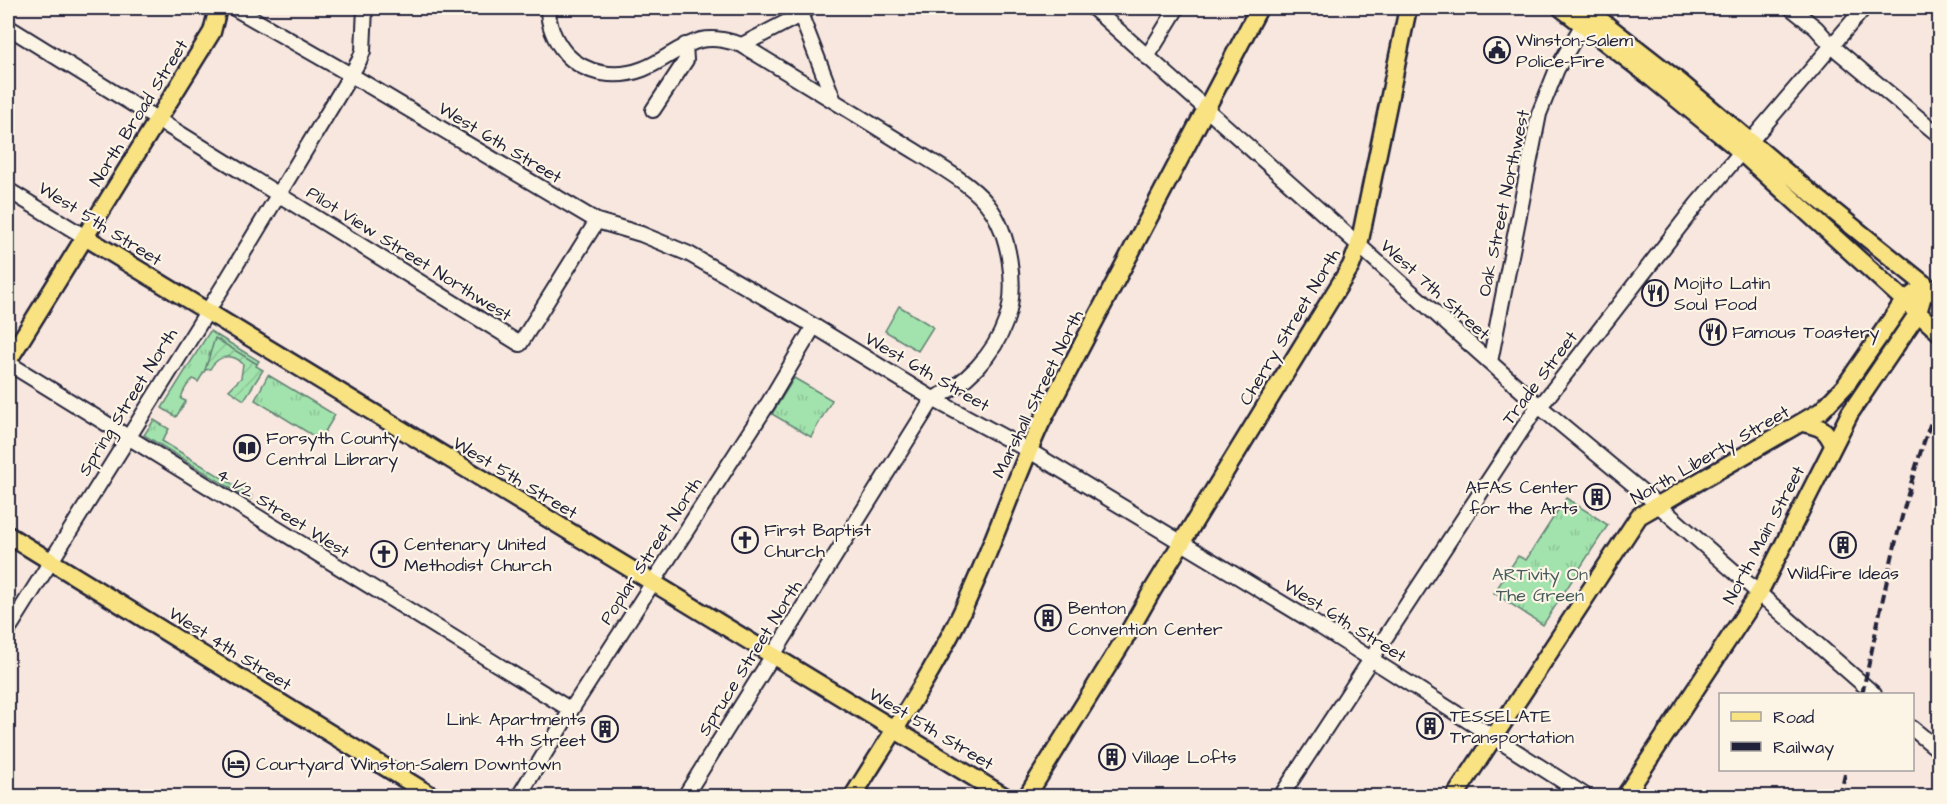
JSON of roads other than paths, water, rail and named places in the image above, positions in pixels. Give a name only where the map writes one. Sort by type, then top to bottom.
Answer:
[{"type":"main road","name":"North Broad Street","points":[[8,362],[212,33],[218,8]]},
{"type":"main road","name":"Marshall Street North","points":[[853,796],[931,670],[958,620],[987,556],[1028,450],[1052,401],[1259,8]]},
{"type":"main road","name":"Cherry Street North","points":[[1027,796],[1345,277],[1359,245],[1408,8]]},
{"type":"main road","points":[[1561,8],[1584,16],[1671,93],[1811,193],[1940,297]]},
{"type":"main road","points":[[1746,147],[1904,301],[1940,333]]},
{"type":"main road","name":"West 5th Street","points":[[85,237],[652,584],[1004,796]]},
{"type":"main road","name":"North Liberty Street","points":[[1455,796],[1634,521],[1644,511],[1821,411],[1838,395],[1904,301],[1926,285]]},
{"type":"main road","name":"North Main Street","points":[[1625,796],[1759,593],[1860,397],[1918,314],[1926,285]]},
{"type":"main road","points":[[1803,423],[1823,430],[1833,446]]},
{"type":"main road","name":"West 4th Street","points":[[8,535],[432,796]]},
{"type":"street","name":"West 6th Street","points":[[234,8],[597,221],[641,234],[689,254],[814,326],[933,399],[1028,450],[1371,659],[1586,796]]},
{"type":"street","name":"Spring Street North","points":[[8,630],[351,75],[363,51],[365,8]]},
{"type":"street","points":[[548,8],[550,26],[564,51],[580,65],[601,73],[612,74],[643,69],[685,45],[702,40],[716,39],[742,45],[803,10],[834,101]]},
{"type":"street","name":"West 7th Street","points":[[1093,8],[1539,406],[1657,504],[1873,693]]},
{"type":"street","points":[[1147,57],[1177,8]]},
{"type":"street","points":[[1791,8],[1816,28],[1832,46],[1940,136]]},
{"type":"street","name":"Trade Street","points":[[1281,796],[1533,413],[1673,233],[1864,8]]},
{"type":"street","name":"Oak Street Northwest","points":[[1490,362],[1539,114],[1557,69],[1584,16]]},
{"type":"street","name":"Pilot View Street Northwest","points":[[8,27],[520,344],[597,221]]},
{"type":"street","points":[[653,110],[686,60],[685,45]]},
{"type":"street","name":"Spruce Street North","points":[[685,796],[933,399],[942,395],[973,371],[994,346],[1008,315],[1011,299],[1011,273],[1003,233],[997,218],[975,192],[934,163],[742,45]]},
{"type":"street","name":"West 5th Street","points":[[8,190],[85,237]]},
{"type":"street","name":"Poplar Street North","points":[[519,796],[769,402],[814,326]]},
{"type":"street","name":"4 1/2 Street West","points":[[8,362],[571,711]]},
{"type":"street","points":[[1914,730],[1940,751]]},
{"type":"railway","points":[[1862,693],[1904,508],[1926,435],[1940,399]]},
{"type":"railway","points":[[1840,796],[1846,771]]},
{"type":"place","name":"Winston-Salem Police-Fire","points":[[1497,50]]},
{"type":"place","name":"Mojito Latin Soul Food","points":[[1655,293]]},
{"type":"place","name":"Famous Toastery","points":[[1713,332]]},
{"type":"place","name":"Forsyth County Central Library","points":[[247,448]]},
{"type":"place","name":"AFAS Center for the Arts","points":[[1597,497]]},
{"type":"place","name":"First Baptist Church","points":[[745,540]]},
{"type":"place","name":"Wildfire Ideas","points":[[1843,545]]},
{"type":"place","name":"Centenary United Methodist Church","points":[[384,554]]},
{"type":"place","name":"Benton Convention Center","points":[[1048,618]]},
{"type":"place","name":"TESSELATE Transportation","points":[[1430,726]]},
{"type":"place","name":"Link Apartments 4th Street","points":[[605,729]]},
{"type":"place","name":"Village Lofts","points":[[1112,757]]},
{"type":"place","name":"Courtyard Winston-Salem Downtown","points":[[236,764]]},
{"type":"park label","name":"ARTivity On The Green","points":[[1540,584]]}]
